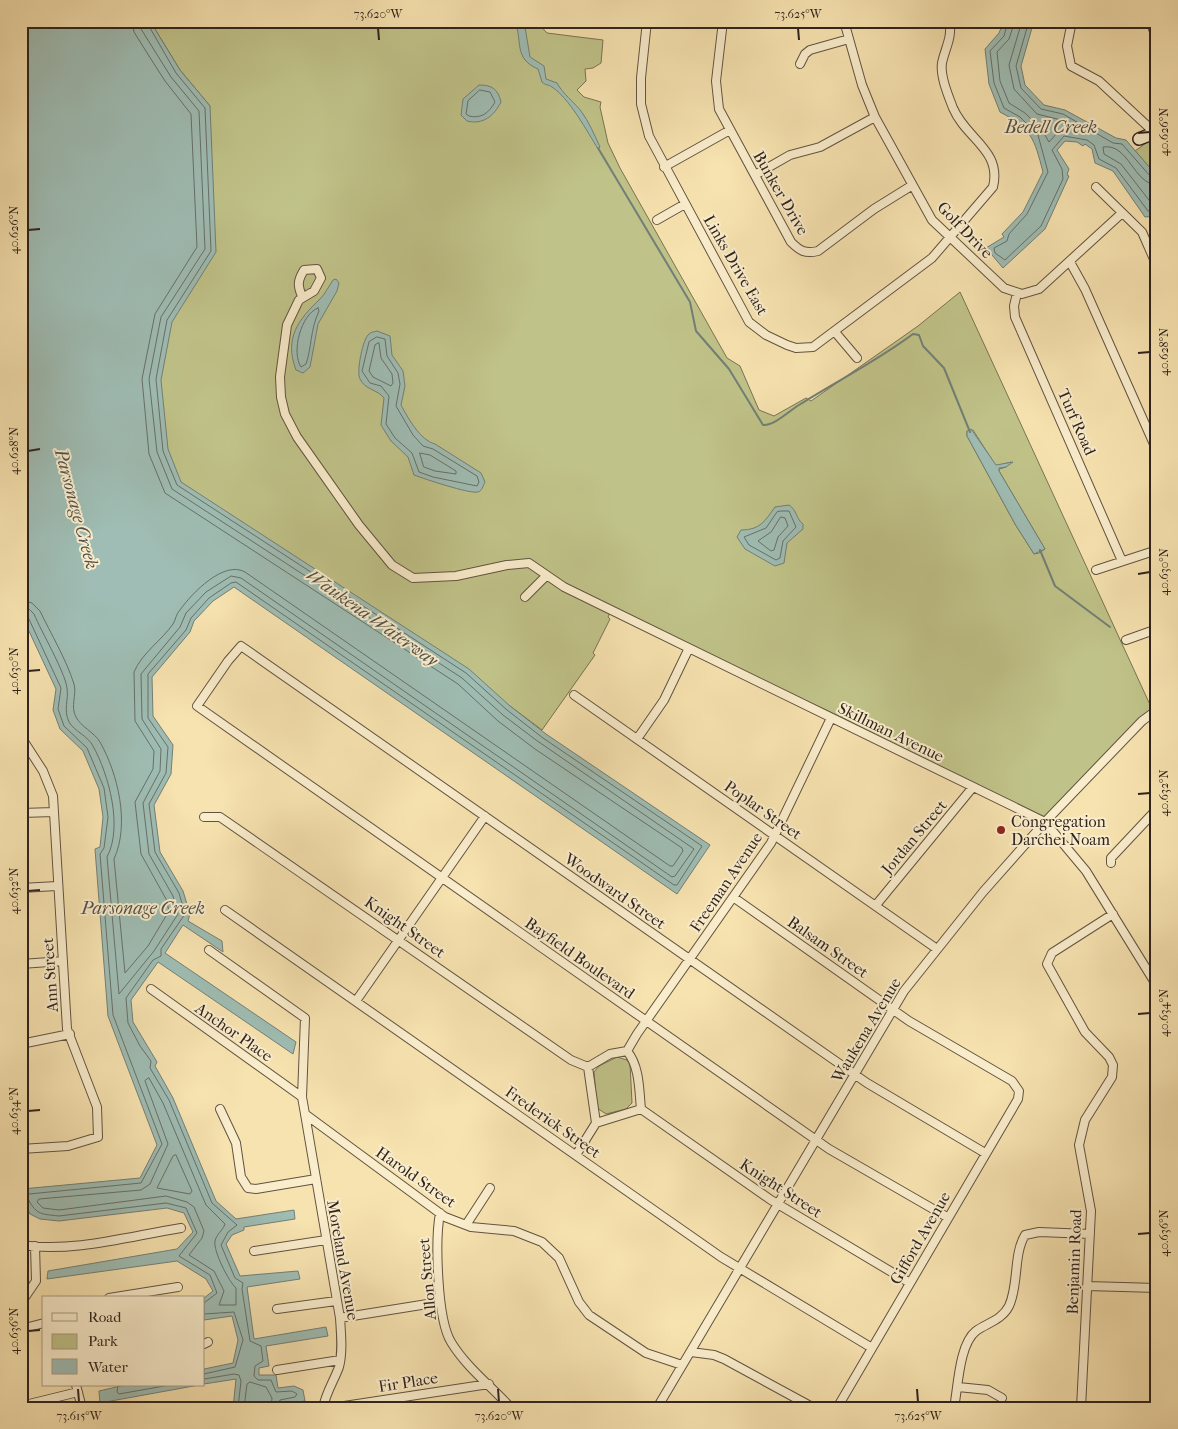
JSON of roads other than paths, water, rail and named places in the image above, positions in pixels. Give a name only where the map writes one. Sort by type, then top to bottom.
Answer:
[{"type":"street","name":"Links Drive East","points":[[647,21],[641,78],[641,104],[649,136],[749,322],[766,335],[796,348],[813,347],[932,258],[984,200],[993,187],[996,176],[994,162],[956,114],[943,77],[942,65],[951,34],[949,21]]},
{"type":"street","name":"Bunker Drive","points":[[723,21],[716,90],[719,109],[791,242],[799,250],[809,253],[822,248],[874,209],[911,186]]},
{"type":"street","name":"Golf Drive","points":[[844,21],[862,85],[875,117],[911,186],[932,220],[998,283],[1017,293]]},
{"type":"street","points":[[1072,21],[1067,46],[1071,66],[1100,81],[1156,133],[1139,139]]},
{"type":"street","points":[[1154,21],[1153,29],[1157,36]]},
{"type":"street","points":[[800,64],[805,54],[810,50],[849,39]]},
{"type":"street","points":[[755,175],[790,155],[820,147],[875,117]]},
{"type":"street","points":[[664,167],[730,130]]},
{"type":"street","points":[[1096,186],[1142,232],[1157,266]]},
{"type":"street","points":[[656,220],[685,204]]},
{"type":"street","points":[[1017,293],[1026,294],[1036,291],[1122,213]]},
{"type":"street","points":[[1070,262],[1085,289],[1157,451]]},
{"type":"street","name":"Turf Road","points":[[1017,293],[1014,306],[1015,317],[1122,562]]},
{"type":"street","name":"Skillman Avenue","points":[[302,296],[292,313],[284,336],[280,377],[281,397],[285,414],[297,437],[323,476],[359,525],[392,565],[405,575],[422,579],[456,576],[529,563],[564,587],[1045,822],[1086,871],[1157,986]]},
{"type":"street","points":[[835,332],[856,358]]},
{"type":"street","points":[[1096,570],[1157,550]]},
{"type":"street","points":[[525,597],[546,576]]},
{"type":"street","points":[[1126,640],[1157,629]]},
{"type":"street","name":"Woodward Street","points":[[204,711],[198,706],[241,646],[854,1074],[985,1153]]},
{"type":"street","points":[[637,739],[664,700],[689,648]]},
{"type":"street","name":"Poplar Street","points":[[574,695],[937,949]]},
{"type":"street","name":"Waukena Avenue","points":[[657,1408],[904,990],[1045,822],[1142,721],[1157,710]]},
{"type":"street","name":"Bayfield Boulevard","points":[[204,711],[816,1139],[947,1217]]},
{"type":"street","name":"Freeman Avenue","points":[[628,1052],[646,1021],[770,843],[831,718]]},
{"type":"street","name":"Ann Street","points":[[21,736],[50,787],[54,812],[67,1029],[97,1107],[98,1137],[68,1146],[21,1149]]},
{"type":"street","name":"Jordan Street","points":[[876,906],[974,787]]},
{"type":"street","points":[[1112,862],[1111,858],[1157,809]]},
{"type":"street","points":[[21,813],[54,812]]},
{"type":"street","points":[[356,1001],[484,816]]},
{"type":"street","name":"Knight Street","points":[[204,817],[220,817],[571,1060],[588,1067]]},
{"type":"street","points":[[21,888],[58,886]]},
{"type":"street","name":"Balsam Street","points":[[733,897],[893,1009],[1012,1081]]},
{"type":"street","name":"Frederick Street","points":[[225,910],[740,1269],[872,1348]]},
{"type":"street","name":"Benjamin Road","points":[[1081,1408],[1090,1201],[1079,1145],[1085,1120],[1112,1077],[1113,1065],[1109,1057],[1085,1032],[1047,964],[1052,953],[1113,914]]},
{"type":"street","points":[[209,950],[305,1018],[302,1097],[305,1114]]},
{"type":"street","points":[[21,964],[63,961]]},
{"type":"street","name":"Anchor Place","points":[[151,990],[302,1097]]},
{"type":"street","points":[[21,1044],[70,1034]]},
{"type":"street","points":[[576,1155],[596,1123],[588,1067],[610,1054],[628,1052],[634,1060],[636,1068],[641,1109],[596,1123]]},
{"type":"street","name":"Gifford Avenue","points":[[837,1408],[947,1217],[1018,1099],[1019,1091],[1012,1081]]},
{"type":"street","points":[[220,1109],[236,1143],[241,1176],[248,1188],[256,1189],[316,1179]]},
{"type":"street","name":"Knight Street","points":[[641,1109],[778,1204],[910,1283]]},
{"type":"street","name":"Moreland Avenue","points":[[305,1114],[340,1318],[340,1360],[325,1396],[323,1408]]},
{"type":"street","name":"Harold Street","points":[[305,1114],[440,1213],[466,1225],[484,1230],[514,1231],[542,1242],[559,1258],[578,1302],[589,1315],[646,1353],[682,1365]]},
{"type":"street","points":[[1157,1152],[1155,1160],[1157,1176]]},
{"type":"street","points":[[466,1225],[490,1188]]},
{"type":"street","name":"Allon Street","points":[[440,1213],[436,1236],[440,1302],[442,1319],[450,1341],[460,1355],[511,1408]]},
{"type":"street","points":[[21,1245],[50,1248],[72,1246],[181,1228]]},
{"type":"street","points":[[954,1408],[963,1355],[969,1338],[1000,1317],[1010,1305],[1021,1245],[1025,1235],[1039,1232],[1090,1234]]},
{"type":"street","points":[[254,1251],[326,1240]]},
{"type":"street","points":[[21,1303],[36,1281],[36,1246]]},
{"type":"street","points":[[1087,1286],[1157,1288]]},
{"type":"street","points":[[122,1296],[178,1287]]},
{"type":"street","points":[[277,1309],[336,1301]]},
{"type":"street","points":[[340,1318],[440,1302]]},
{"type":"street","points":[[21,1328],[42,1323]]},
{"type":"street","points":[[691,1352],[724,1358],[814,1408]]},
{"type":"street","points":[[277,1370],[340,1360]]},
{"type":"street","name":"Fir Place","points":[[331,1408],[489,1384]]},
{"type":"street","points":[[958,1387],[988,1390],[1002,1398]]},
{"type":"street","points":[[21,1406],[77,1389],[82,1408]]},
{"type":"street","points":[[1156,1408],[1157,1403]]},
{"type":"water","points":[[21,21],[150,21],[180,70],[210,106],[216,252],[172,322],[161,380],[168,449],[181,482],[469,669],[510,706],[546,734],[710,845],[677,894],[234,587],[213,601],[194,621],[190,632],[152,677],[153,716],[173,745],[171,774],[154,805],[160,852],[183,891],[190,914],[188,921],[222,941],[223,952],[183,925],[165,953],[296,1042],[293,1054],[158,962],[131,1000],[133,1022],[157,1062],[155,1066],[173,1098],[216,1201],[236,1219],[294,1210],[295,1219],[244,1227],[244,1230],[232,1235],[226,1244],[240,1276],[298,1271],[300,1279],[247,1287],[254,1339],[326,1327],[328,1336],[266,1346],[269,1366],[259,1368],[259,1375],[276,1375],[278,1388],[294,1386],[303,1390],[305,1401],[282,1404],[282,1408],[233,1408],[236,1379],[205,1384],[205,1369],[233,1363],[238,1340],[232,1316],[205,1320],[205,1297],[213,1291],[206,1279],[177,1261],[47,1279],[48,1271],[177,1249],[193,1232],[184,1213],[167,1208],[59,1221],[40,1219],[30,1214],[21,1196],[22,1189],[140,1178],[157,1145],[108,1016],[95,849],[100,847],[103,817],[99,789],[83,751],[60,729],[53,710],[56,689],[21,614]]},
{"type":"water","points":[[515,21],[524,21],[530,57],[544,66],[546,79],[557,83],[581,111],[600,147],[598,149],[565,99],[552,87],[542,82],[538,69],[525,60],[520,49]]},
{"type":"water","name":"Bedell Creek","points":[[1004,21],[1034,21],[1021,66],[1025,85],[1044,105],[1065,110],[1116,138],[1126,140],[1157,176],[1157,216],[1145,217],[1113,171],[1095,163],[1092,149],[1085,144],[1083,146],[1077,142],[1065,141],[1057,150],[1069,169],[1067,175],[1069,176],[1045,229],[1003,268],[986,248],[1004,237],[1002,234],[1023,212],[1043,172],[1030,136],[1019,124],[1000,112],[989,84],[985,49],[999,33]]},
{"type":"water","points":[[479,85],[494,89],[501,102],[487,118],[478,122],[467,121],[461,115],[463,99]]},
{"type":"water","points":[[336,279],[339,283],[337,291],[318,324],[310,367],[303,373],[296,370],[293,359],[292,348],[295,330],[305,314],[322,297],[333,280]]},
{"type":"water","points":[[377,331],[390,336],[392,355],[403,371],[405,386],[401,405],[411,422],[424,438],[481,473],[485,482],[478,492],[457,489],[414,475],[408,457],[391,441],[381,425],[384,398],[362,383],[359,375],[364,342],[369,334]]},
{"type":"water","points":[[971,429],[996,465],[1013,462],[1006,467],[999,468],[999,471],[1045,549],[1034,554],[1015,524],[967,436],[967,431]]},
{"type":"water","points":[[789,505],[794,509],[803,524],[803,529],[787,543],[784,563],[775,566],[745,549],[737,537],[741,530],[748,530],[761,524],[775,507]]},
{"type":"water","points":[[121,1386],[194,1386],[100,1403],[99,1391]]},
{"type":"waterway","points":[[598,148],[690,302],[696,331],[729,369],[763,425],[777,421],[799,405],[913,334],[919,335],[923,346],[944,368],[970,432]]},
{"type":"waterway","points":[[1040,550],[1055,586],[1110,627]]},
{"type":"place","name":"Congregation Darchei Noam","points":[[1001,830]]},
{"type":"water label","name":"Parsonage Creek","points":[[76,509]]},
{"type":"water label","name":"Waukena Waterway","points":[[372,618]]},
{"type":"water label","name":"Parsonage Creek","points":[[143,908]]}]
